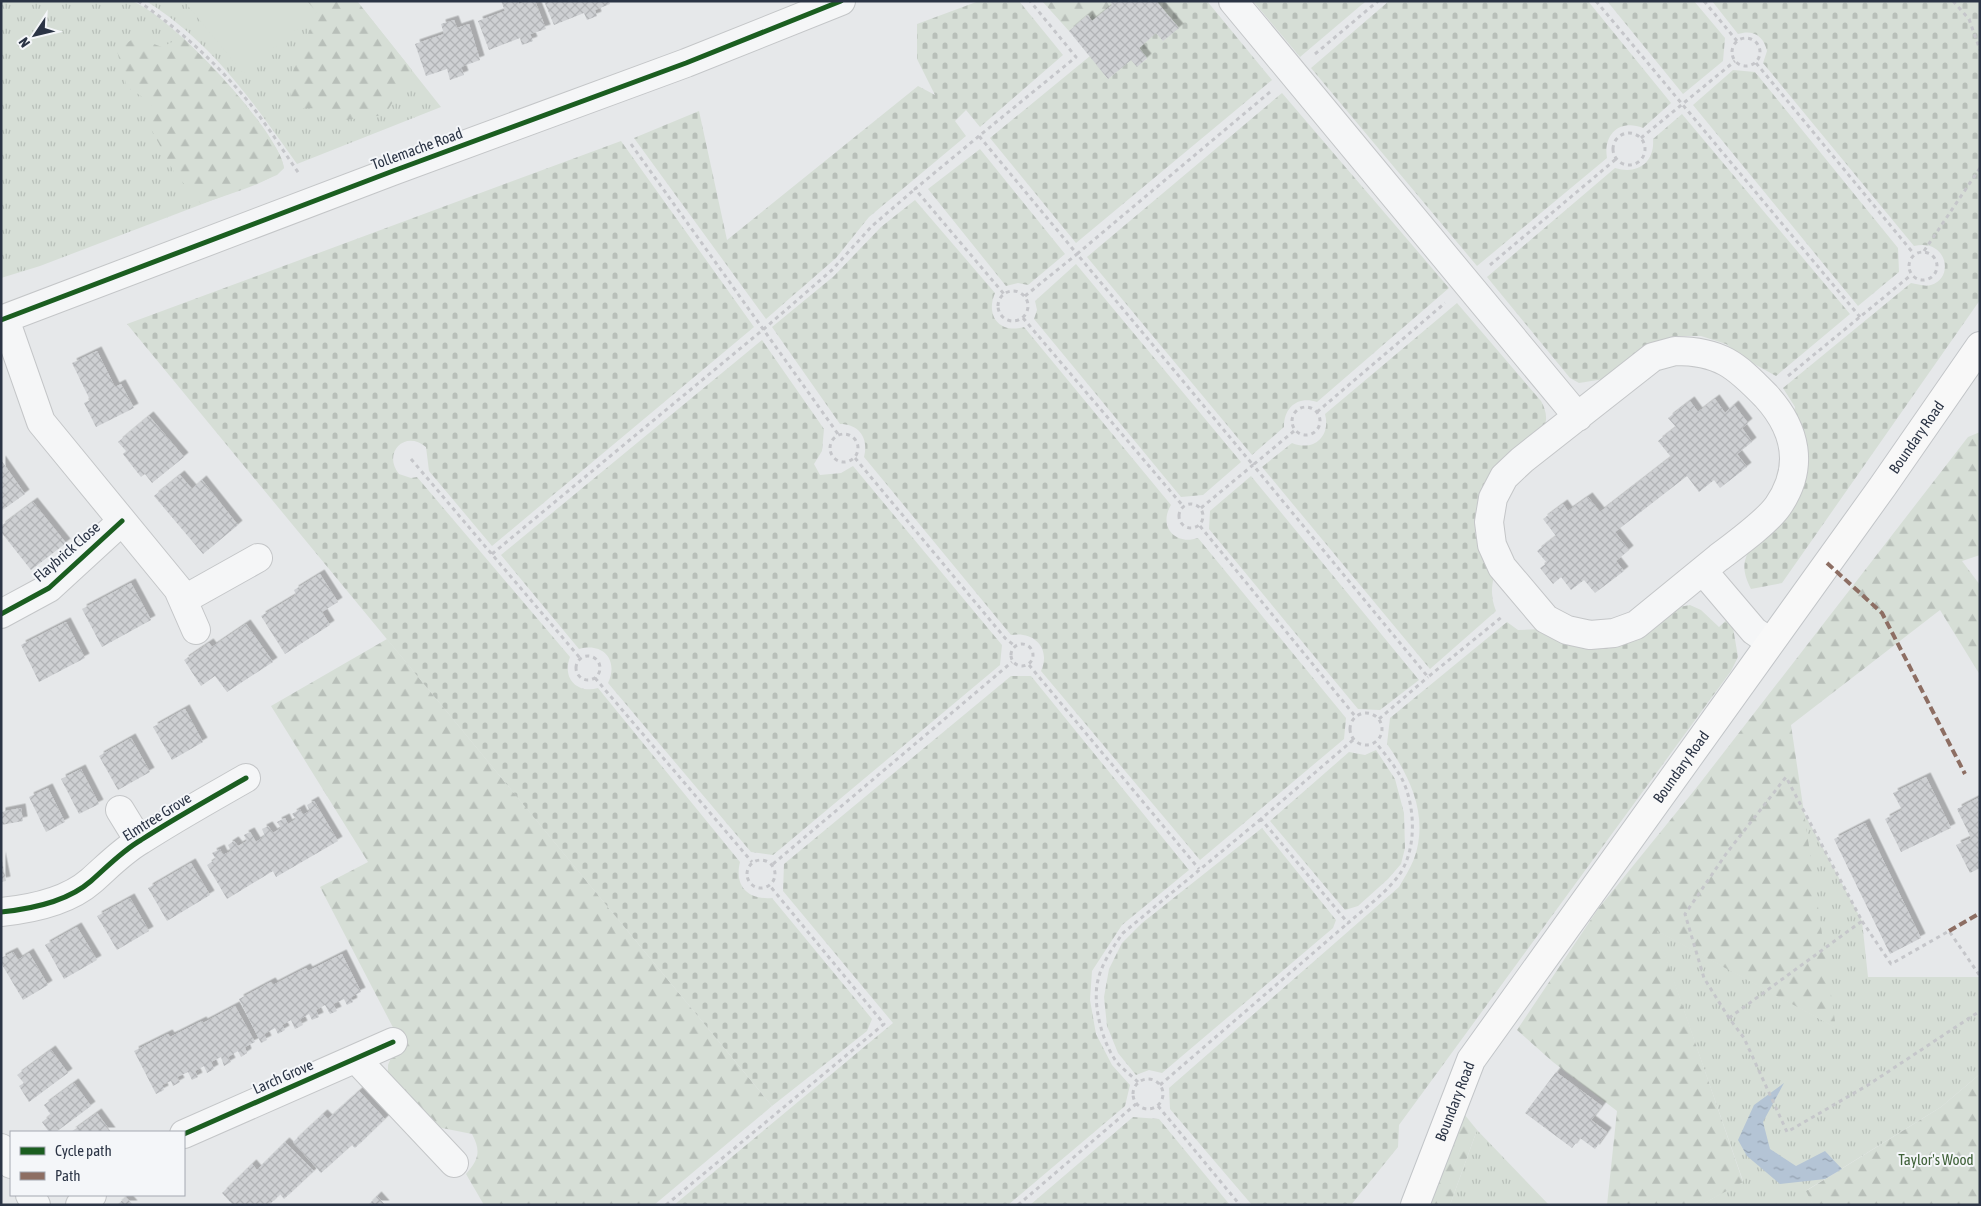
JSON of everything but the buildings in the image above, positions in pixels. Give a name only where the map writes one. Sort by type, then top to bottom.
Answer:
[{"type":"main road","name":"Boundary Road","points":[[1414,1205],[1471,1060],[1883,486],[1980,346]]},
{"type":"street","name":"Tollemache Road","points":[[3,319],[686,63],[841,1]]},
{"type":"street","points":[[1233,1],[1578,417]]},
{"type":"street","name":"Flaybrick Close","points":[[3,319],[41,422],[178,590],[196,630]]},
{"type":"street","points":[[1675,351],[1697,351],[1718,357],[1738,369],[1765,395],[1785,419],[1793,441],[1794,464],[1789,487],[1777,507],[1703,571],[1636,625],[1614,633],[1590,635],[1567,630],[1546,619],[1502,567],[1492,546],[1489,522],[1493,498],[1504,477],[1522,460],[1653,357],[1675,351]]},
{"type":"street","name":"Flaybrick Close","points":[[1,614],[49,588],[122,521]]},
{"type":"street","points":[[183,600],[258,558]]},
{"type":"street","points":[[1703,571],[1754,630],[1770,642]]},
{"type":"street","name":"Elmtree Grove","points":[[1,912],[30,909],[68,895],[89,883],[105,867],[139,840],[246,778]]},
{"type":"street","name":"Elmtree Grove","points":[[120,810],[139,840]]},
{"type":"street","name":"Larch Grove","points":[[185,1134],[393,1042]]},
{"type":"street","points":[[356,1058],[454,1163]]},
{"type":"street","points":[[1,1148],[10,1162]]},
{"type":"street","points":[[80,1205],[91,1196]]},
{"type":"path","points":[[138,1],[167,21],[209,58],[242,94],[317,200]]},
{"type":"path","points":[[492,554],[764,328],[832,270],[872,226],[1076,57],[1030,1]]},
{"type":"path","points":[[1025,296],[1378,1]]},
{"type":"path","points":[[1596,1],[1860,317]]},
{"type":"path","points":[[1704,1],[1737,41]]},
{"type":"path","points":[[1953,1],[1969,19],[1980,50]]},
{"type":"path","points":[[1748,38],[1758,43],[1761,53],[1756,63],[1745,66],[1735,61],[1732,50],[1737,41],[1748,38]]},
{"type":"path","points":[[1642,138],[1735,61]]},
{"type":"path","points":[[1756,63],[1914,254]]},
{"type":"path","points":[[1631,132],[1642,138],[1645,150],[1640,161],[1627,165],[1616,159],[1612,147],[1618,136],[1631,132]]},
{"type":"path","points":[[979,136],[1428,677]]},
{"type":"path","points":[[631,144],[838,434]]},
{"type":"path","points":[[1318,412],[1616,159]]},
{"type":"path","points":[[1924,251],[1934,256],[1937,267],[1932,277],[1921,280],[1912,275],[1908,264],[1914,254],[1924,251],[1980,168]]},
{"type":"path","points":[[915,189],[1004,294]]},
{"type":"path","points":[[1765,395],[1912,275]]},
{"type":"path","points":[[1015,290],[1025,296],[1029,308],[1023,318],[1012,322],[1001,316],[998,304],[1004,294],[1015,290]]},
{"type":"path","points":[[1023,318],[1183,506]]},
{"type":"path","points":[[1307,406],[1318,412],[1321,423],[1315,433],[1304,436],[1294,431],[1290,420],[1296,410],[1307,406]]},
{"type":"path","points":[[1201,508],[1294,431]]},
{"type":"path","points":[[846,433],[856,438],[859,450],[855,458],[842,462],[832,457],[829,446],[838,434],[846,433]]},
{"type":"path","points":[[855,458],[1005,638],[1015,646]]},
{"type":"path","points":[[411,459],[580,658]]},
{"type":"path","points":[[1192,503],[1201,508],[1204,517],[1200,526],[1190,529],[1182,524],[1179,515],[1183,506],[1192,503]]},
{"type":"path","points":[[1200,526],[1356,716]]},
{"type":"path","points":[[1379,719],[1527,596]]},
{"type":"path","points":[[1024,644],[1031,649],[1033,658],[1029,665],[1020,667],[1012,662],[1011,653],[1015,646],[1024,644]]},
{"type":"path","points":[[590,656],[597,661],[600,670],[595,678],[586,681],[578,676],[576,666],[580,658],[590,656]]},
{"type":"path","points":[[773,864],[1012,662]]},
{"type":"path","points":[[1029,665],[1199,869]]},
{"type":"path","points":[[595,678],[752,862]]},
{"type":"path","points":[[1368,713],[1379,719],[1383,731],[1376,743],[1364,746],[1353,740],[1349,727],[1356,716],[1368,713]]},
{"type":"path","points":[[1138,1082],[1116,1061],[1101,1031],[1097,1002],[1098,980],[1107,958],[1123,933],[1353,740]]},
{"type":"path","points":[[1160,1084],[1397,878],[1410,854],[1412,830],[1409,801],[1402,778],[1376,743]]},
{"type":"path","points":[[1980,976],[1949,931],[1890,964],[1862,921],[1786,777],[1726,854],[1685,914],[1704,978],[1728,1018],[1744,1038],[1787,1132],[1868,1085],[1980,1011]]},
{"type":"path","points":[[1261,819],[1348,922]]},
{"type":"path","points":[[762,859],[773,864],[776,876],[770,886],[759,889],[749,883],[746,872],[752,862],[762,859]]},
{"type":"path","points":[[666,1205],[884,1024],[770,886]]},
{"type":"path","points":[[1728,1018],[1862,921]]},
{"type":"path","points":[[1150,1079],[1160,1084],[1164,1096],[1158,1106],[1146,1110],[1136,1104],[1132,1093],[1138,1082],[1150,1079]]},
{"type":"path","points":[[1018,1205],[1136,1104]]},
{"type":"path","points":[[1158,1106],[1240,1205]]},
{"type":"green space","points":[[1,1],[127,1],[134,2],[151,12],[197,51],[244,102],[277,150],[284,168],[277,175],[265,180],[40,266],[1,278]]},
{"type":"green space","points":[[146,1],[357,1],[441,107],[297,164],[247,96],[211,54],[170,17]]},
{"type":"green space","points":[[184,1],[307,1],[317,13],[243,73]]},
{"type":"green space","points":[[307,1],[357,1],[412,70],[385,115],[345,120],[322,108],[295,109],[288,85],[317,13]]},
{"type":"green space","points":[[979,1],[1019,1],[1063,55],[980,127],[966,110],[955,121],[966,136],[869,217],[836,258],[766,319],[634,138],[699,111],[727,240],[918,86],[935,95],[917,59],[917,24]]},
{"type":"green space","points":[[1042,1],[1110,1],[1112,5],[1092,21],[1087,15],[1069,31]]},
{"type":"green space","points":[[1156,1],[1207,1],[1272,80],[1076,243],[990,138],[1090,56],[1108,79],[1131,60],[1137,66],[1147,59],[1139,48],[1156,33],[1163,41],[1178,28]]},
{"type":"green space","points":[[1253,1],[1366,1],[1300,57]]},
{"type":"green space","points":[[1389,1],[1588,1],[1671,103],[1643,128],[1627,126],[1620,127],[1615,131],[1608,142],[1606,149],[1607,158],[1477,266],[1311,68]]},
{"type":"green space","points":[[1607,1],[1694,1],[1725,38],[1723,61],[1683,94]]},
{"type":"green space","points":[[1712,1],[1980,1],[1980,300],[1782,583],[1751,589],[1744,566],[1749,550],[1806,467],[1805,440],[1793,416],[1795,407],[1783,388],[1911,283],[1924,286],[1939,281],[1945,267],[1940,253],[1934,248],[1925,245],[1914,246],[1763,63],[1767,51],[1763,41],[1753,33],[1738,34]]},
{"type":"green space","points":[[135,37],[162,47],[182,37],[238,95],[275,146],[284,168],[267,180],[201,204],[174,172],[150,127],[152,103],[127,87],[117,51]]},
{"type":"green space","points":[[1733,70],[1755,72],[1898,248],[1899,272],[1858,306],[1693,105]]},
{"type":"green space","points":[[1282,93],[1449,288],[1317,402],[1304,401],[1293,405],[1286,414],[1284,427],[1252,455],[1087,257]]},
{"type":"green space","points":[[1682,114],[1850,314],[1776,376],[1747,360],[1726,344],[1701,336],[1675,336],[1650,345],[1610,378],[1579,383],[1570,378],[1487,277],[1615,168],[1630,170],[1648,161],[1653,147],[1653,139]]},
{"type":"green space","points":[[621,141],[754,327],[492,546],[429,471],[426,447],[418,442],[404,442],[395,451],[393,458],[394,466],[399,474],[411,478],[417,477],[570,657],[568,671],[573,682],[583,688],[598,688],[740,862],[739,878],[745,890],[756,897],[772,898],[872,1019],[867,1031],[772,1106],[127,324]]},
{"type":"green space","points":[[980,149],[1065,254],[1028,285],[1018,283],[1006,286],[928,189]]},
{"type":"green space","points":[[915,200],[995,293],[992,309],[993,316],[997,321],[1008,328],[1024,327],[1171,505],[1166,520],[1171,532],[1176,537],[1182,539],[1198,538],[1346,718],[1344,739],[1200,860],[1041,671],[1044,656],[1039,643],[1020,634],[1011,635],[864,457],[865,444],[861,433],[852,426],[840,424],[772,327],[834,276],[881,227]]},
{"type":"green space","points":[[1076,264],[1241,462],[1203,495],[1181,497],[1034,319],[1037,310],[1035,301]]},
{"type":"green space","points":[[1457,303],[1541,401],[1546,419],[1544,427],[1537,435],[1497,466],[1483,486],[1479,497],[1476,509],[1475,534],[1482,557],[1494,576],[1492,594],[1496,611],[1430,669],[1262,467],[1292,443],[1307,445],[1314,444],[1319,440],[1325,429],[1325,414]]},
{"type":"green space","points":[[762,340],[824,429],[822,451],[814,464],[820,475],[841,473],[853,466],[1002,645],[1000,665],[773,855],[751,852],[608,683],[611,667],[607,655],[595,648],[579,649],[501,555]]},
{"type":"green space","points":[[1980,432],[1980,555],[1962,561],[1980,585],[1980,675],[1940,610],[1791,725],[1836,1028],[1657,931],[1743,1182],[1701,1205],[1607,1205],[1617,1111],[1553,1062],[1517,1030],[1598,909],[1697,787],[1968,437]]},
{"type":"green space","points":[[1251,476],[1419,680],[1380,710],[1358,709],[1209,529],[1210,511]]},
{"type":"green space","points":[[1690,605],[1701,610],[1719,627],[1731,616],[1738,657],[1731,671],[1399,1125],[1398,1147],[1351,1205],[1252,1205],[1170,1109],[1169,1088],[1399,887],[1414,859],[1419,828],[1415,798],[1410,784],[1387,744],[1390,718],[1507,622],[1518,630],[1541,629],[1560,642],[1668,609]]},
{"type":"green space","points":[[387,639],[772,1106],[654,1205],[484,1205],[466,1174],[474,1164],[477,1155],[477,1145],[472,1134],[432,1126],[388,1083],[388,1065],[399,1039],[320,887],[368,862],[271,706]]},
{"type":"green space","points":[[1011,676],[1031,676],[1189,870],[1122,925],[1092,971],[1090,1000],[1096,1034],[1112,1065],[1130,1085],[1125,1106],[1008,1205],[674,1205],[893,1023],[783,891],[784,864]]},
{"type":"green space","points":[[1376,750],[1395,779],[1404,813],[1405,848],[1401,864],[1388,879],[1358,906],[1345,910],[1270,821],[1349,752],[1365,755]]},
{"type":"green space","points":[[1803,811],[1862,921],[1868,977],[1980,977],[1980,1074],[1941,1107],[1807,1190],[1813,1205],[1701,1205],[1743,1181],[1656,930],[1835,1027]]},
{"type":"green space","points":[[1262,828],[1336,920],[1333,928],[1162,1073],[1149,1070],[1136,1075],[1118,1053],[1107,1026],[1104,997],[1109,969],[1122,943],[1142,923]]},
{"type":"green space","name":"Taylor's Wood","points":[[1980,1074],[1980,1205],[1813,1205],[1806,1191],[1941,1107]]},
{"type":"green space","points":[[1464,1114],[1477,1130],[1450,1205],[1430,1205]]},
{"type":"green space","points":[[1133,1117],[1159,1119],[1230,1205],[1030,1205]]},
{"type":"green space","points":[[1477,1130],[1549,1205],[1450,1205]]},
{"type":"water","points":[[1784,1083],[1763,1122],[1770,1149],[1796,1166],[1825,1151],[1842,1169],[1825,1179],[1780,1184],[1747,1156],[1738,1140],[1754,1105]]},
{"type":"marked path","points":[[1827,563],[1882,613],[1965,774]]},
{"type":"marked path","points":[[1949,931],[1980,913]]},
{"type":"cycle path","points":[[1,320],[393,171],[686,63],[841,1]]},
{"type":"cycle path","points":[[1,614],[49,588],[122,521]]},
{"type":"cycle path","points":[[1,912],[48,903],[71,894],[91,881],[134,844],[246,778]]},
{"type":"cycle path","points":[[185,1134],[393,1042]]}]
